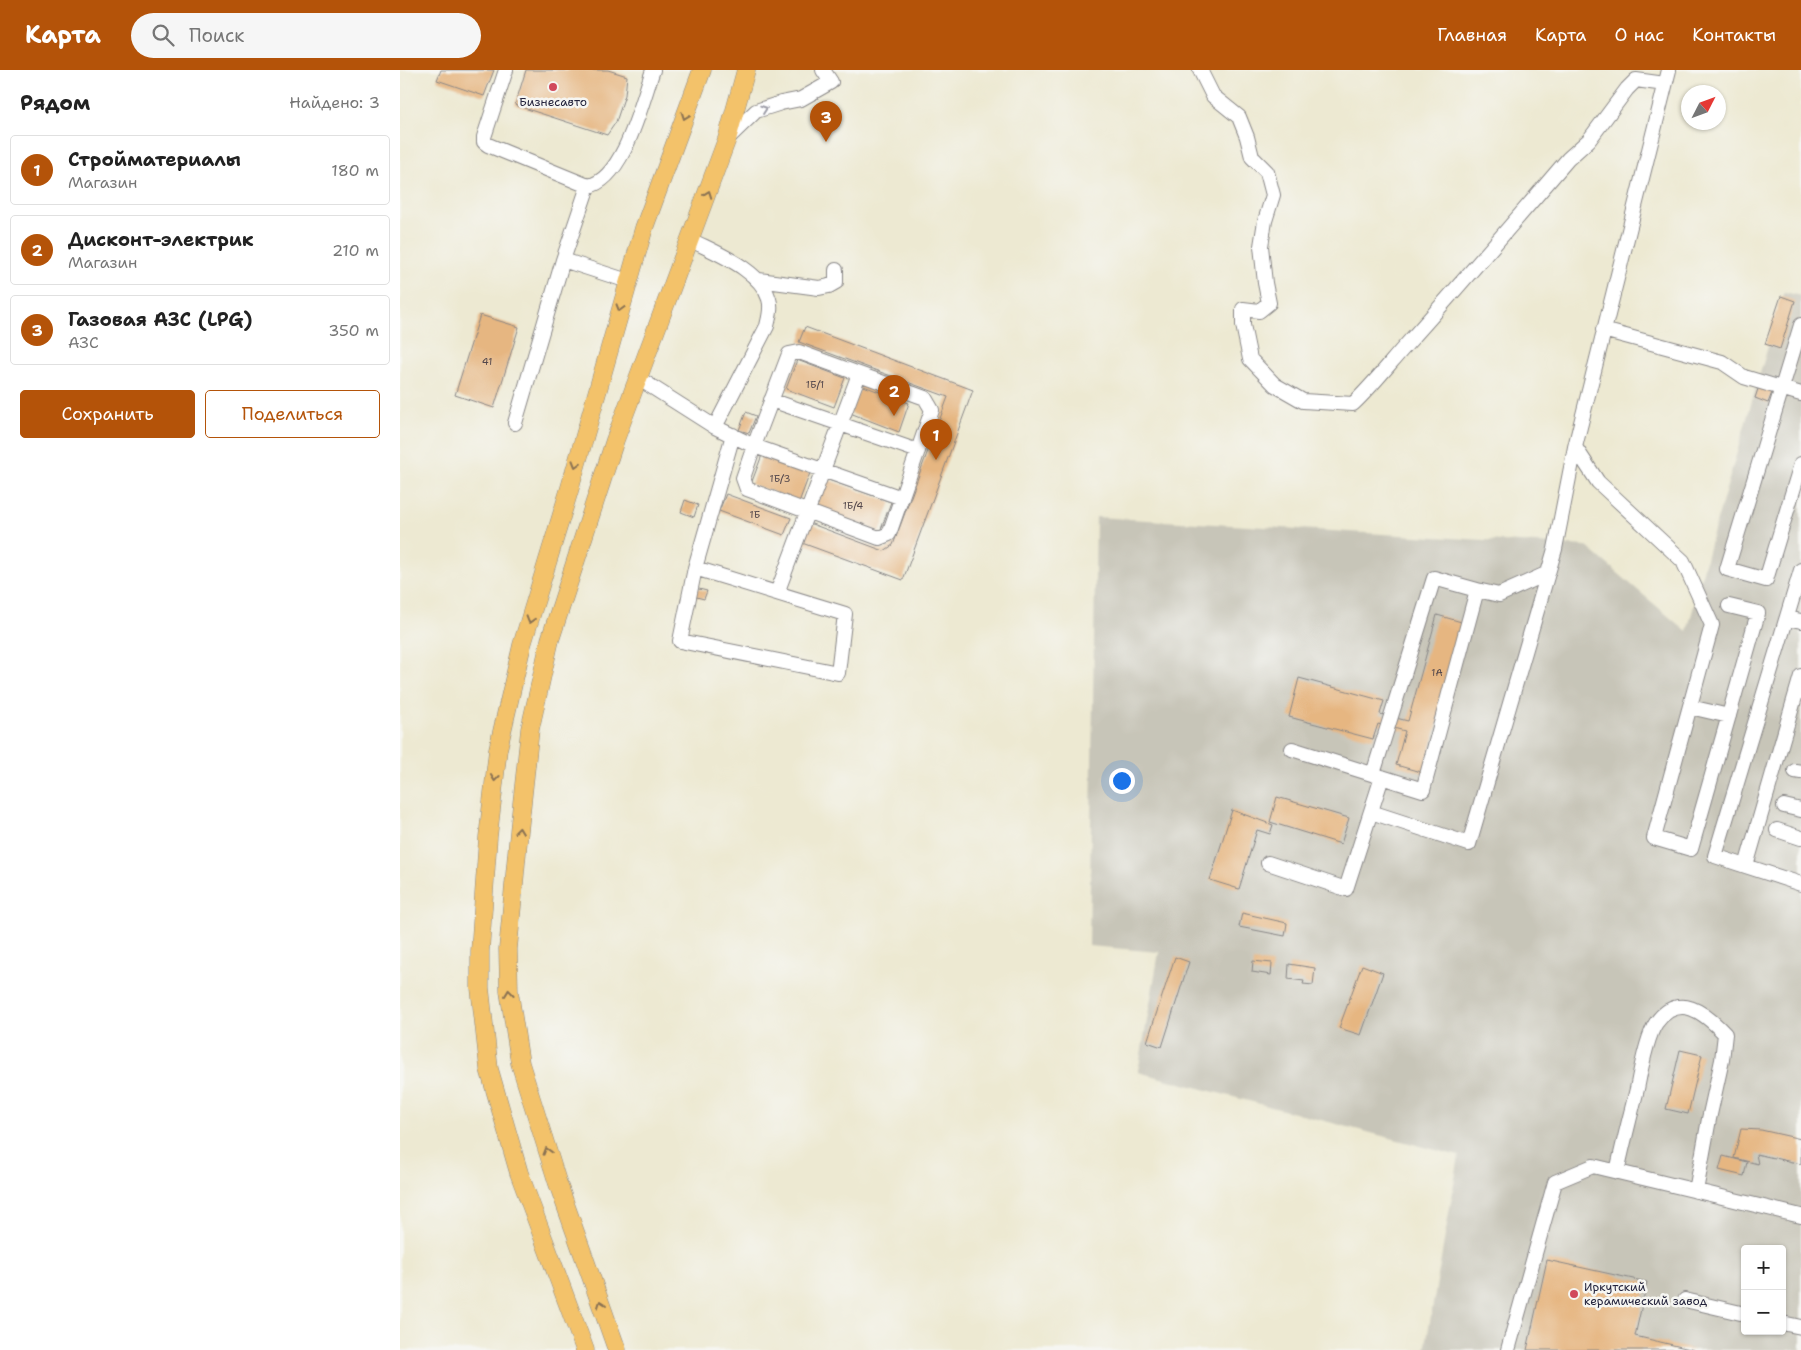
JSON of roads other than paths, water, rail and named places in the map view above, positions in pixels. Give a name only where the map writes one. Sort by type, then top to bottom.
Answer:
[{"type":"main road","points":[[585,1350],[519,1172],[489,1070],[480,988],[481,922],[498,749],[522,645],[569,491],[644,228],[702,70]]},
{"type":"main road","points":[[617,1350],[557,1181],[520,1063],[509,991],[508,948],[530,729],[550,640],[609,459],[727,139],[746,70]]},
{"type":"street","points":[[506,70],[484,142],[488,146],[588,186],[604,179],[626,148],[653,70]]},
{"type":"street","points":[[727,139],[756,111],[801,99],[831,82],[823,70]]},
{"type":"street","points":[[1200,70],[1213,96],[1239,117],[1252,157],[1267,172],[1273,195],[1265,221],[1261,246],[1264,283],[1269,303],[1259,311],[1243,309],[1243,325],[1250,359],[1275,385],[1303,400],[1353,404],[1373,385],[1396,355],[1453,293],[1568,159],[1589,140],[1631,84],[1636,80],[1665,84]]},
{"type":"street","points":[[1372,812],[1468,844],[1555,549],[1575,447],[1669,70]]},
{"type":"street","points":[[515,423],[563,260],[588,186]]},
{"type":"street","points":[[691,240],[744,268],[759,280],[770,300],[767,326],[715,427]]},
{"type":"street","points":[[563,260],[628,281]]},
{"type":"street","points":[[759,280],[819,288],[836,282],[836,270]]},
{"type":"street","points":[[1801,325],[1727,568],[1766,580],[1801,464]]},
{"type":"street","points":[[1603,330],[1722,362],[1744,377],[1801,394]]},
{"type":"street","points":[[798,352],[925,398],[932,410],[890,534],[879,538],[746,489],[743,478],[771,400],[789,354],[798,352]]},
{"type":"street","points":[[777,593],[859,374]]},
{"type":"street","points":[[638,378],[715,427],[754,446],[902,498]]},
{"type":"street","points":[[771,400],[918,451]]},
{"type":"street","points":[[695,568],[845,614],[838,673],[680,640],[695,568],[732,435]]},
{"type":"street","points":[[1575,447],[1598,482],[1683,561],[1712,625],[1654,838],[1691,849],[1758,613],[1728,606]]},
{"type":"street","points":[[1801,570],[1715,856],[1801,884]]},
{"type":"street","points":[[1268,863],[1346,889],[1372,812],[1377,776],[1434,578],[1499,595],[1548,573]]},
{"type":"street","points":[[1292,749],[1423,790],[1477,590]]},
{"type":"street","points":[[1786,618],[1801,621]]},
{"type":"street","points":[[1746,866],[1801,676]]},
{"type":"street","points":[[1690,707],[1729,716]]},
{"type":"street","points":[[1784,806],[1801,810]]},
{"type":"street","points":[[1777,830],[1801,838]]},
{"type":"street","points":[[1617,1172],[1646,1050],[1655,1024],[1668,1010],[1682,1006],[1696,1009],[1712,1020],[1724,1034],[1722,1060],[1696,1191]]},
{"type":"street","points":[[1508,1350],[1555,1182],[1593,1166],[1801,1216]]},
{"type":"street","points":[[1685,1300],[1741,1313]]},
{"type":"street","points":[[1786,1324],[1801,1328]]},
{"type":"place","name":"Бизнесавто","points":[[553,87]]},
{"type":"place","name":"Газовая АЗС (LPG)","points":[[826,142]]},
{"type":"place","name":"Дисконт-электрик","points":[[894,416]]},
{"type":"place","name":"Стройматериалы","points":[[936,460]]},
{"type":"place","name":"Иркутский керамический завод","points":[[1574,1294]]}]
